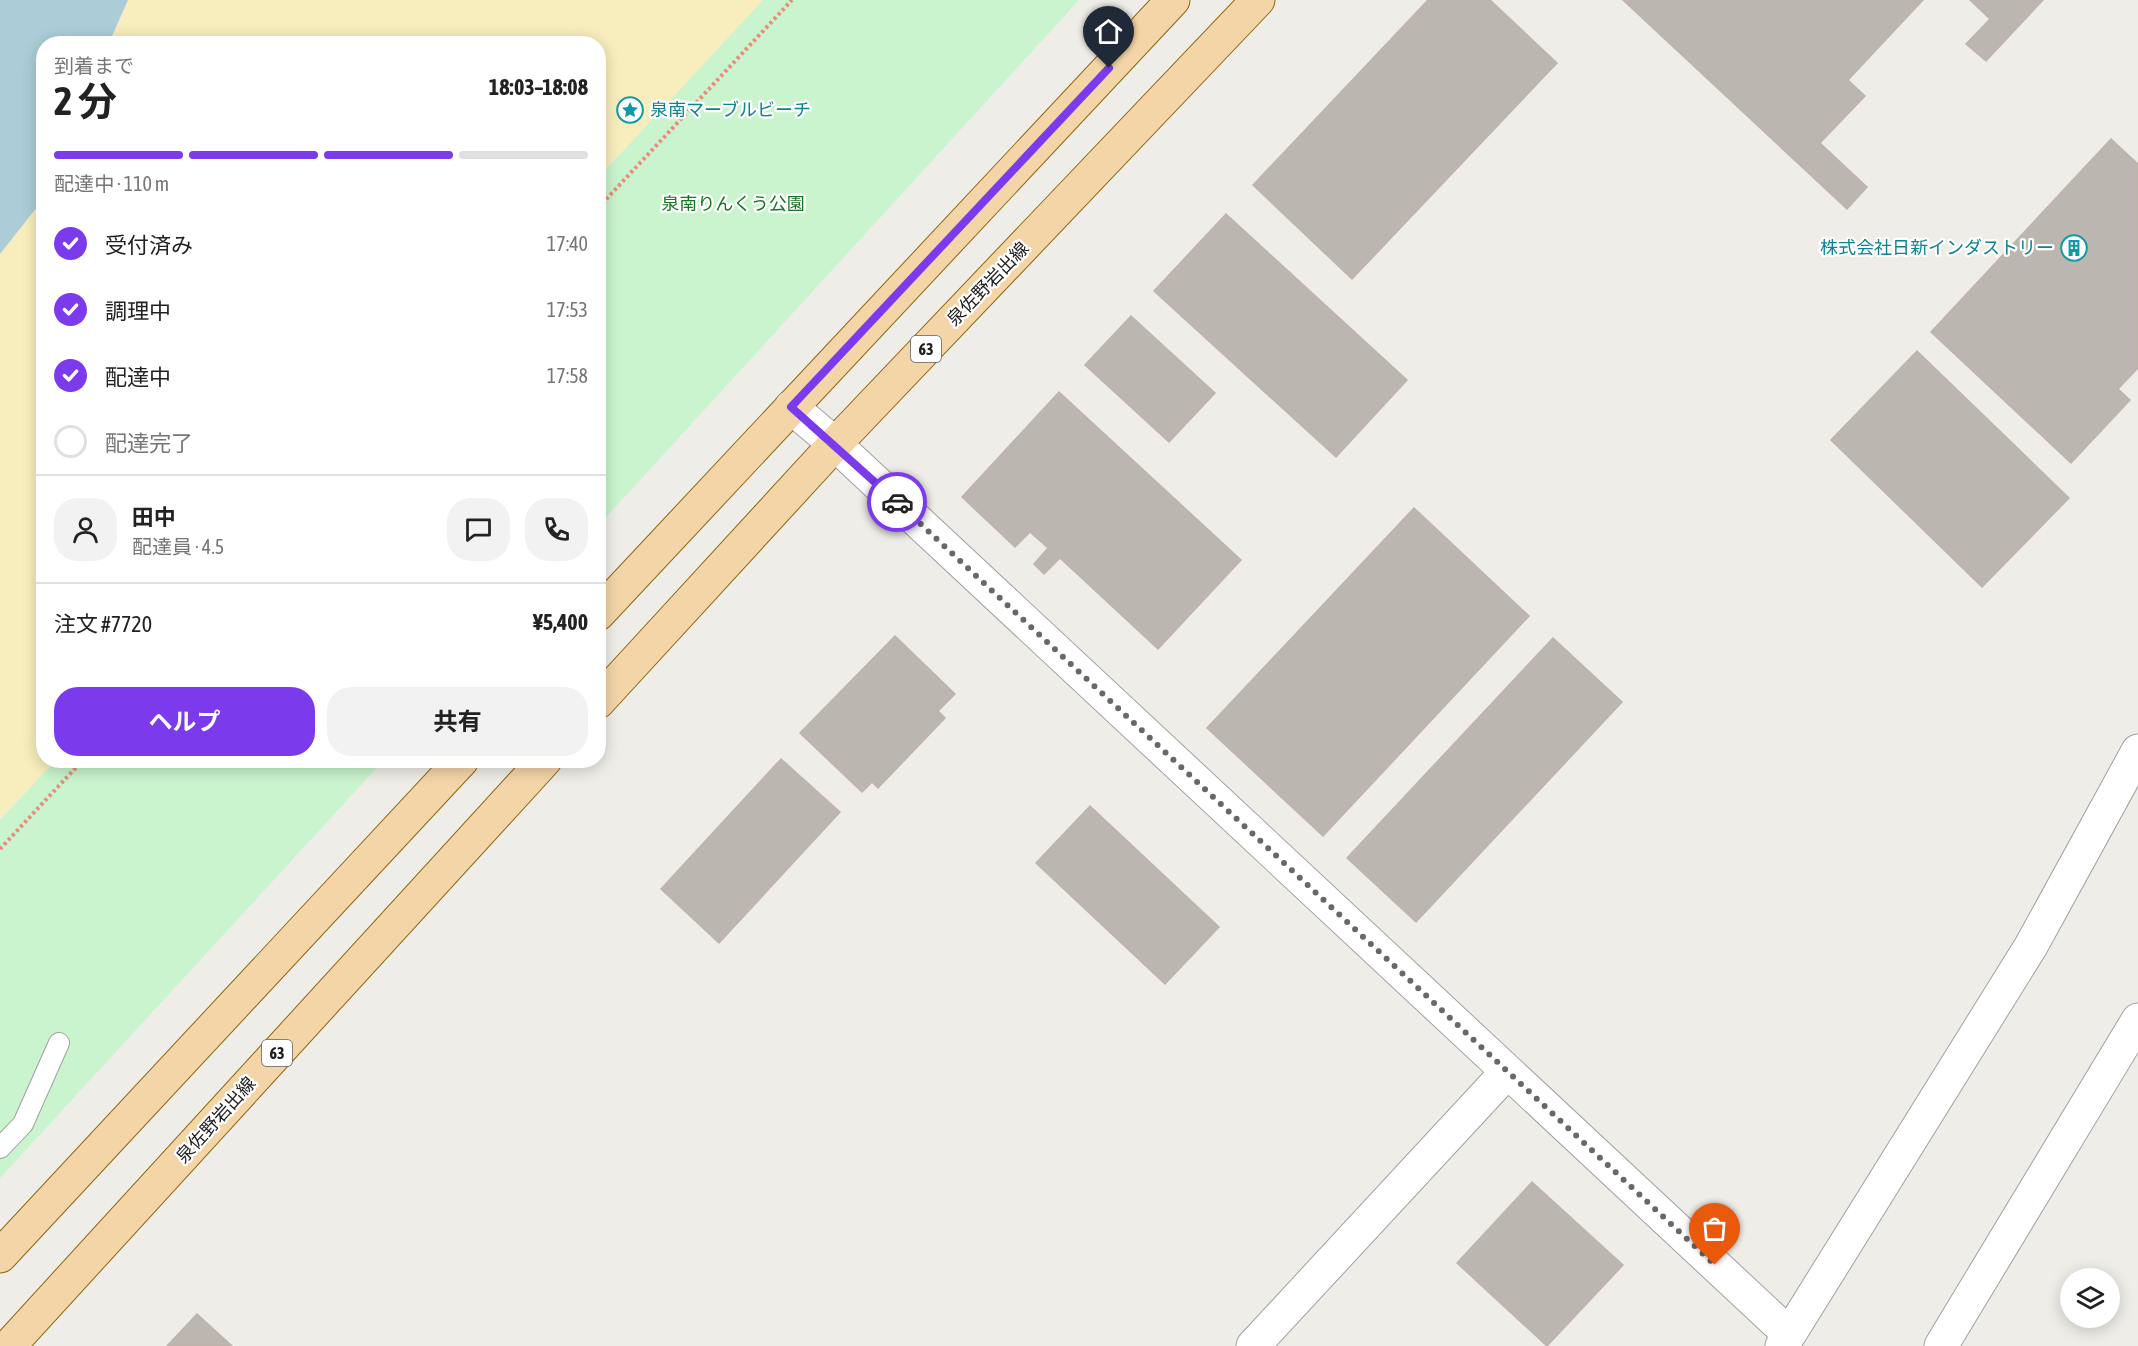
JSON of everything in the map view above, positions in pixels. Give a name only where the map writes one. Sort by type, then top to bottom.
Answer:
[{"type":"main road","points":[[606,605],[1173,0]]},
{"type":"main road","name":"泉佐野岩出線","points":[[606,693],[835,444],[1257,0]]},
{"type":"main road","points":[[0,1256],[455,768]]},
{"type":"main road","name":"泉佐野岩出線","points":[[9,1346],[538,768]]},
{"type":"street","points":[[791,407],[835,444],[1507,1072],[1789,1342],[2031,946],[2138,751]]},
{"type":"street","points":[[1941,1346],[2138,1020]]},
{"type":"street","points":[[1253,1346],[1507,1072]]},
{"type":"lane","points":[[0,1148],[23,1124],[59,1043]]},
{"type":"path","points":[[606,199],[792,0]]},
{"type":"path","points":[[0,849],[76,768]]},
{"type":"sand","name":"泉南マーブルビーチ","points":[[128,0],[763,0],[606,169],[606,36],[112,36]]},
{"type":"sand","points":[[36,208],[36,768],[48,768],[0,819],[0,254]]},
{"type":"green space","name":"泉南りんくう公園","points":[[763,0],[1079,0],[606,517],[606,169]]},
{"type":"green space","points":[[48,768],[377,768],[0,1178],[0,820]]},
{"type":"water","points":[[0,0],[128,0],[112,36],[36,36],[36,208],[0,254]]},
{"type":"building","points":[[1428,0],[1490,0],[1557,63],[1352,279],[1253,185]]},
{"type":"building","points":[[1623,0],[1923,0],[1848,80],[1865,96],[1820,143],[1867,187],[1847,209]]},
{"type":"building","points":[[1970,0],[2043,0],[1986,61],[1966,44],[1990,19]]},
{"type":"building","name":"株式会社日新インダストリー","points":[[2111,139],[2138,164],[2138,368],[2118,389],[2130,400],[2071,463],[1931,332]]},
{"type":"building","points":[[1226,214],[1407,380],[1336,457],[1154,291]]},
{"type":"building","points":[[1131,316],[1215,393],[1169,442],[1085,365]]},
{"type":"building","points":[[1917,351],[2069,498],[1982,587],[1831,440]]},
{"type":"building","points":[[1059,392],[1241,560],[1158,649],[1060,558],[1044,574],[1034,564],[1048,548],[1030,532],[1015,547],[962,497]]},
{"type":"building","points":[[1414,508],[1529,616],[1323,836],[1207,728]]},
{"type":"building","points":[[895,636],[955,694],[938,711],[945,718],[878,788],[872,782],[862,792],[800,733]]},
{"type":"building","points":[[1553,638],[1622,702],[1416,922],[1347,858]]},
{"type":"building","points":[[781,759],[840,812],[719,943],[661,889]]},
{"type":"building","points":[[1090,806],[1219,927],[1165,984],[1036,863]]},
{"type":"building","points":[[1532,1182],[1623,1265],[1547,1346],[1457,1263]]},
{"type":"building","points":[[197,1314],[232,1346],[167,1346]]},
{"type":"way so far","points":[[897,502],[1715,1265]]},
{"type":"place","name":"泉南マーブルビーチ","points":[[630,110]]},
{"type":"place","name":"株式会社日新インダストリー","points":[[2074,248]]},
{"type":"route","points":[[897,502],[835,444],[791,407],[1109,68]]}]
